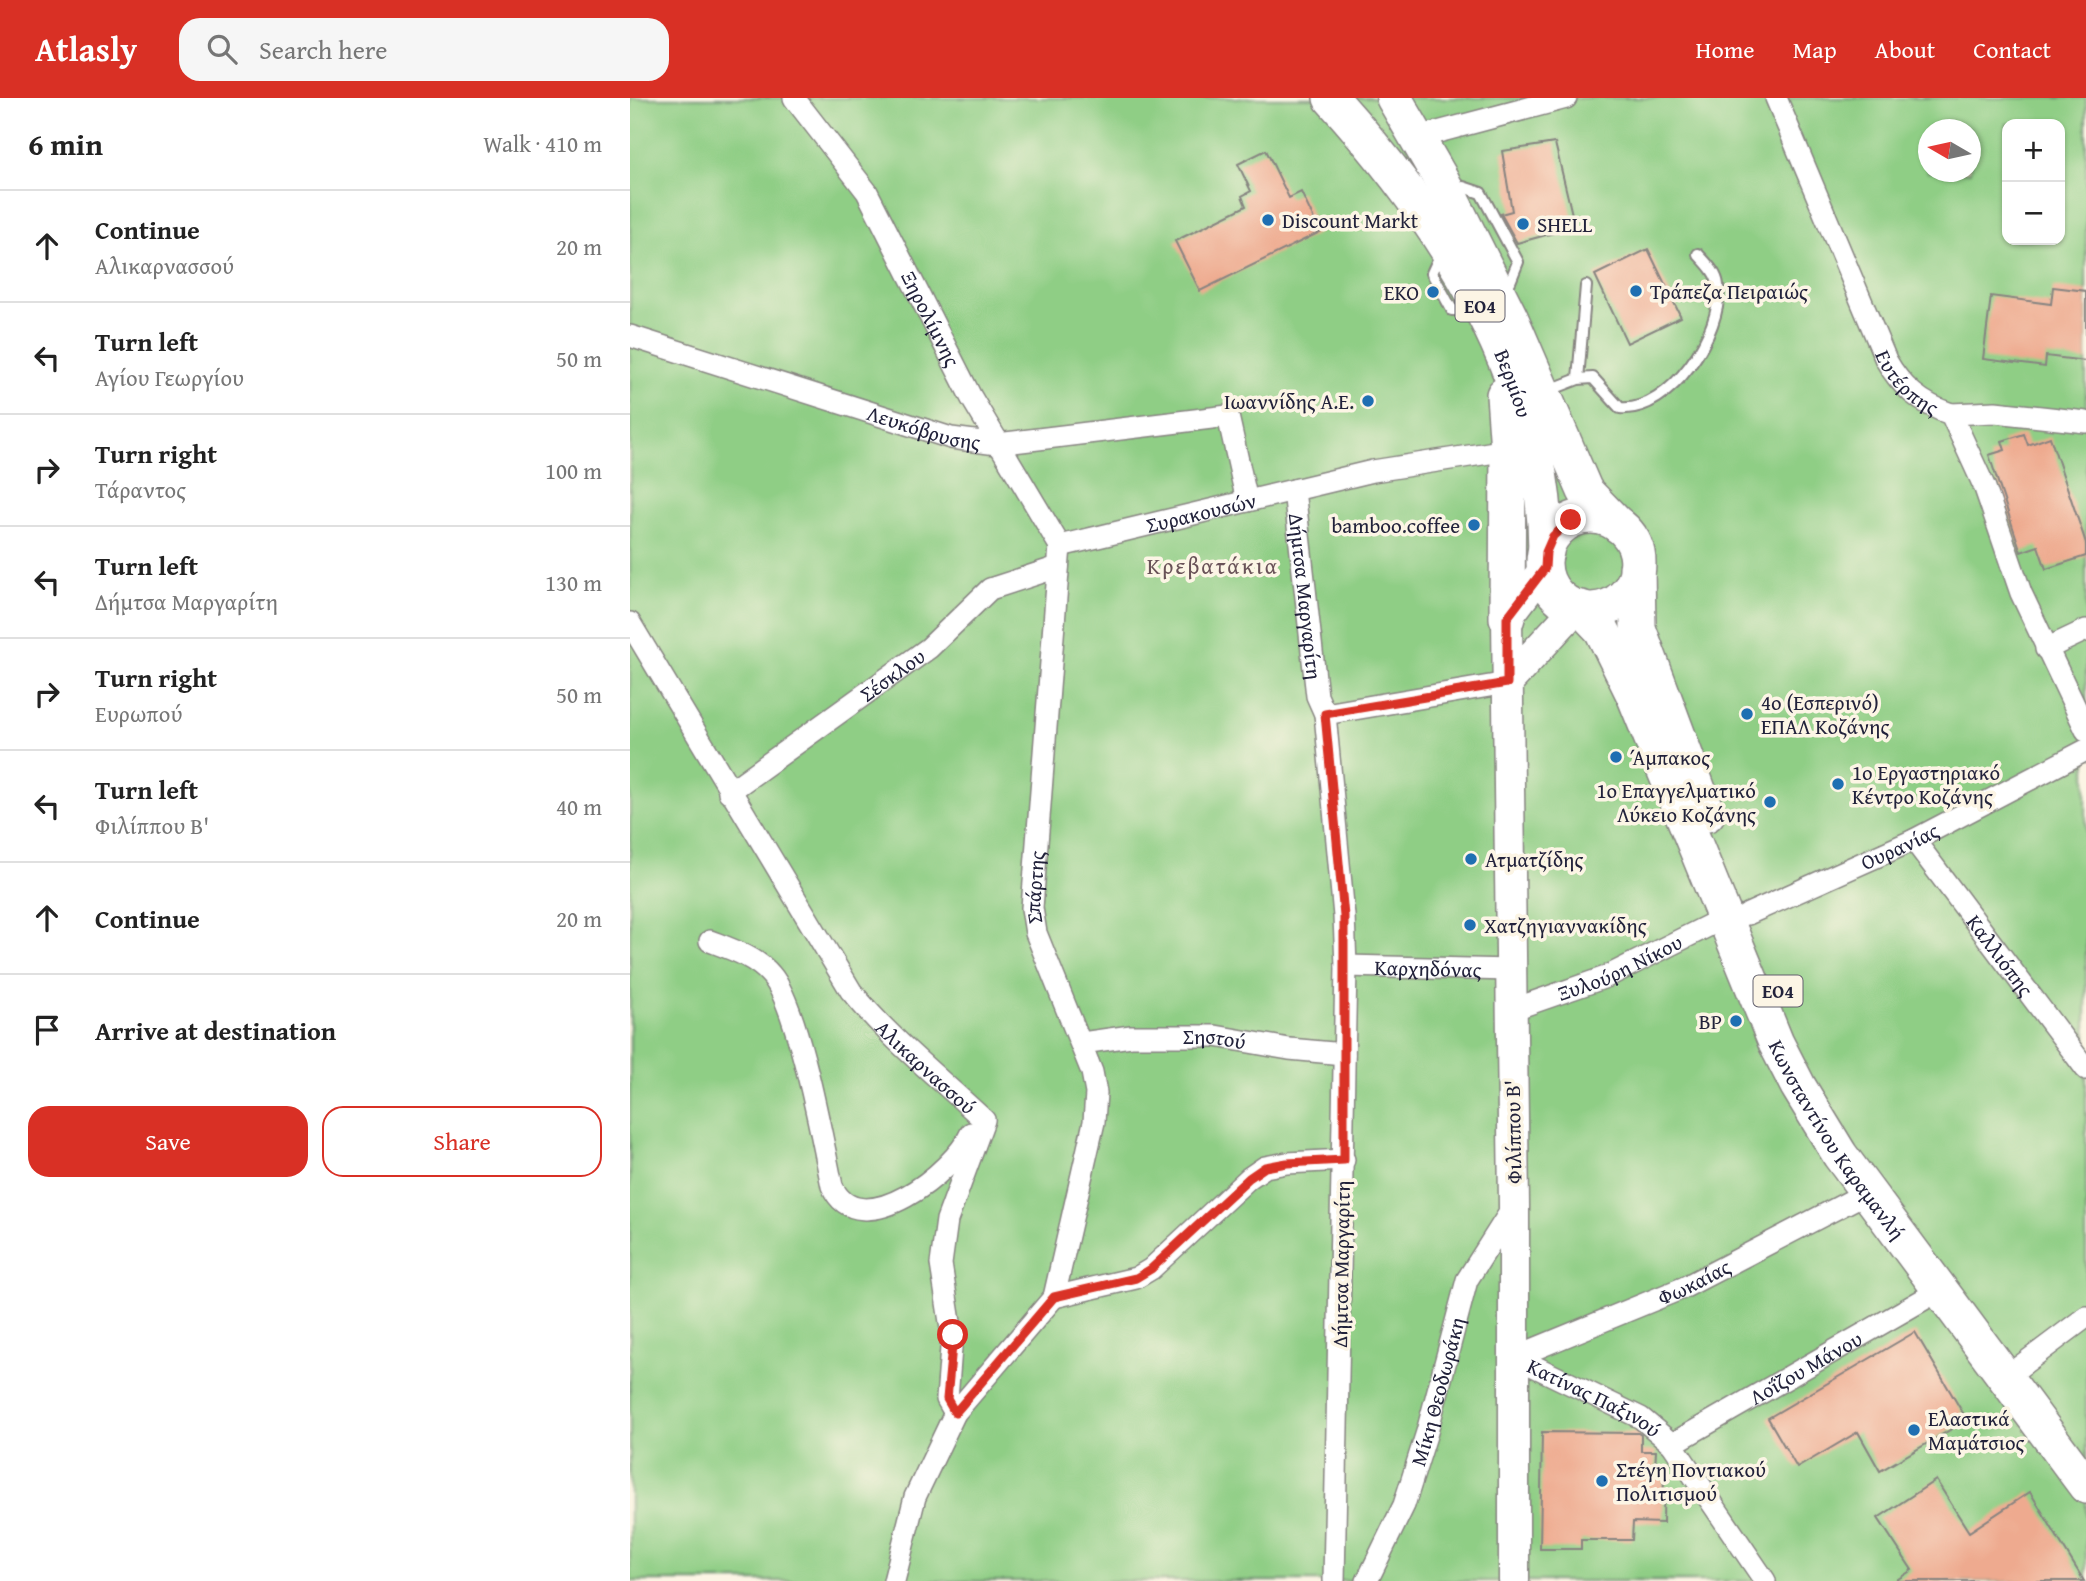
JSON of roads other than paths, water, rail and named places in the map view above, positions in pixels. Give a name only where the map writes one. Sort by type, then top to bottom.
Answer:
[{"type":"main road","name":"Βερμίου","points":[[1331,98],[1387,159],[1483,311],[1510,372],[1536,452],[1546,518],[1545,560]]},
{"type":"main road","name":"Βερμίου","points":[[1394,98],[1419,137],[1545,392],[1585,491],[1618,525]]},
{"type":"main road","points":[[1413,98],[1419,137]]},
{"type":"main road","points":[[1483,311],[1496,345],[1503,384],[1508,450],[1507,618]]},
{"type":"main road","points":[[1507,618],[1545,560],[1558,530],[1571,520],[1596,516],[1618,525]]},
{"type":"main road","name":"ΕΟ4","points":[[1618,525],[1634,544],[1637,568]]},
{"type":"main road","name":"ΕΟ4","points":[[1545,560],[1557,594],[1579,608]]},
{"type":"main road","points":[[1507,683],[1579,608],[1603,608],[1621,598],[1630,588],[1637,568]]},
{"type":"main road","name":"Κωνσταντίνου Καραμανλή","points":[[1637,568],[1638,628],[1642,642],[1786,1064],[1827,1135],[1940,1290],[2086,1451]]},
{"type":"main road","name":"Κωνσταντίνου Καραμανλή","points":[[1579,608],[1602,630],[1736,916],[1825,1095],[2013,1372],[2086,1486]]},
{"type":"main road","name":"Φιλίππου Β'","points":[[1507,618],[1514,1206],[1514,1581]]},
{"type":"street","name":"Ξηρολίμνης","points":[[794,98],[867,192],[1059,557]]},
{"type":"street","points":[[1419,137],[1566,98]]},
{"type":"street","name":"Ευτέρπης","points":[[1776,98],[1893,373],[1904,387],[1930,407],[1951,414],[1971,454],[2021,593],[2086,730]]},
{"type":"street","name":"Λευκόβρυσης","points":[[630,336],[951,438],[998,444],[1228,416],[1247,501]]},
{"type":"street","points":[[1951,414],[1996,412],[2086,422]]},
{"type":"street","name":"Συρακουσών","points":[[1059,557],[1247,501],[1373,471],[1508,450]]},
{"type":"street","name":"Δήμτσα Μαργαρίτη","points":[[1294,490],[1317,696],[1325,714],[1344,916],[1346,966],[1334,1581]]},
{"type":"street","name":"Σέσκλου","points":[[729,792],[929,648],[990,589],[1059,557]]},
{"type":"street","name":"Σπάρτης","points":[[1054,1297],[1094,1122],[1097,1093],[1082,1043],[1040,943],[1032,908],[1059,557]]},
{"type":"street","name":"Αλικαρνασσού","points":[[630,623],[729,792],[851,991],[870,1015],[960,1101],[984,1120],[947,1220],[941,1264],[953,1335],[947,1399],[955,1413]]},
{"type":"street","points":[[2046,649],[2086,630]]},
{"type":"street","points":[[1325,714],[1507,683]]},
{"type":"street","name":"Ουρανίας","points":[[1736,916],[1914,840],[2086,750]]},
{"type":"street","name":"Καλλιόπης","points":[[1914,840],[2082,1055]]},
{"type":"street","name":"Ξυλούρη Νίκου","points":[[1511,1010],[1606,976],[1736,916]]},
{"type":"street","points":[[710,941],[743,954],[771,975],[781,993],[798,1040],[831,1186],[838,1200],[852,1209],[889,1206],[907,1196],[964,1149],[978,1115]]},
{"type":"street","name":"Καρχηδόνας","points":[[1346,966],[1511,970]]},
{"type":"street","name":"Σηστού","points":[[1082,1043],[1132,1036],[1215,1036],[1289,1049],[1344,1054]]},
{"type":"street","points":[[894,1581],[915,1497],[955,1413],[1054,1297],[1136,1278],[1151,1269],[1249,1178],[1265,1167],[1344,1160]]},
{"type":"street","name":"Φωκαίας","points":[[1515,1357],[1683,1288],[1868,1192]]},
{"type":"street","name":"Μίκη Θεοδωράκη","points":[[1367,1581],[1404,1505],[1427,1433],[1467,1280],[1514,1206]]},
{"type":"street","name":"Λοΐζου Μάνου","points":[[1672,1444],[1940,1290]]},
{"type":"street","points":[[2013,1372],[2086,1317]]},
{"type":"street","name":"Κατίνας Παξινού","points":[[1515,1357],[1641,1418],[1672,1444],[1765,1581]]},
{"type":"lane","points":[[1463,187],[1481,193],[1518,262],[1510,282]]},
{"type":"lane","points":[[1545,392],[1578,379],[1593,378],[1620,408],[1631,409],[1654,401],[1678,381],[1692,363],[1718,303],[1718,282],[1698,254]]},
{"type":"lane","points":[[1437,261],[1432,273],[1452,310],[1483,311]]},
{"type":"lane","points":[[1578,379],[1586,286]]},
{"type":"place","name":"Discount Markt","points":[[1268,220]]},
{"type":"place","name":"SHELL","points":[[1523,224]]},
{"type":"place","name":"Τράπεζα Πειραιώς","points":[[1636,291]]},
{"type":"place","name":"EKO","points":[[1433,292]]},
{"type":"place","name":"Ιωαννίδης Α.Ε.","points":[[1368,401]]},
{"type":"place","name":"bamboo.coffee","points":[[1474,525]]},
{"type":"place","name":"4ο (Εσπερινό) ΕΠΑΛ Κοζάνης","points":[[1747,714]]},
{"type":"place","name":"Άμπακος","points":[[1616,757]]},
{"type":"place","name":"1ο Εργαστηριακό Κέντρο Κοζάνης","points":[[1838,784]]},
{"type":"place","name":"1ο Επαγγελματικό Λύκειο Κοζάνης","points":[[1770,802]]},
{"type":"place","name":"Ατματζίδης","points":[[1471,859]]},
{"type":"place","name":"Χατζηγιαννακίδης","points":[[1470,925]]},
{"type":"place","name":"BP","points":[[1736,1021]]},
{"type":"place","name":"Ελαστικά Μαμάτσιος","points":[[1914,1430]]},
{"type":"place","name":"Στέγη Ποντιακού Πολιτισμού","points":[[1602,1481]]},
{"type":"district","name":"Κρεβατάκια","points":[[1213,565]]}]
